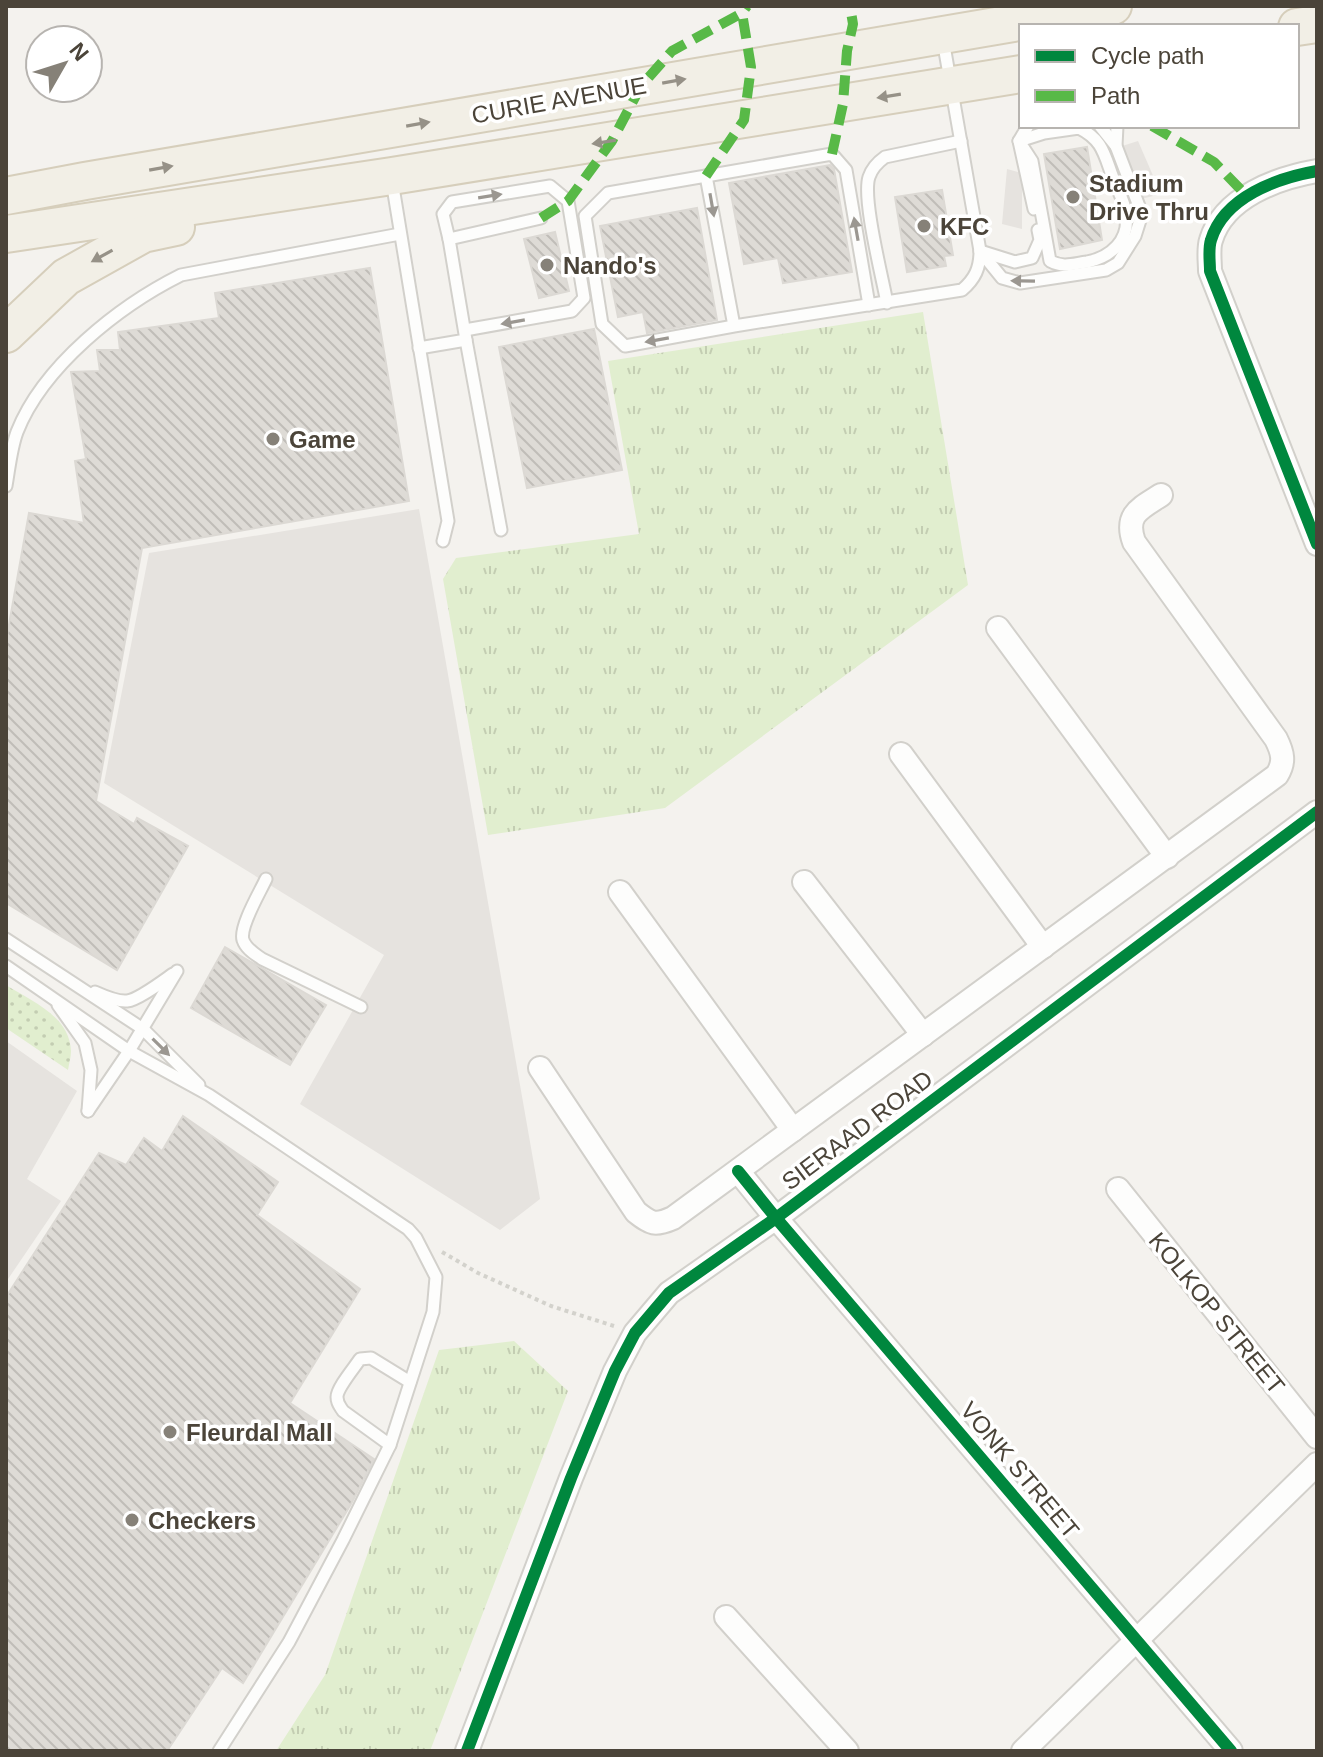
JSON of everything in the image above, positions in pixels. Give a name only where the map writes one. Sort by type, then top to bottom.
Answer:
[{"type":"main road","name":"CURIE AVENUE","points":[[6,196],[1113,6]]},
{"type":"main road","name":"CURIE AVENUE","points":[[6,234],[392,176],[1019,74]]},
{"type":"main road","points":[[6,173],[85,181]]},
{"type":"main road","points":[[6,334],[66,277],[143,234],[337,194],[392,176]]},
{"type":"street","points":[[1317,171],[1293,176],[1247,196],[1224,214],[1210,241],[1210,271],[1317,544]]},
{"type":"street","points":[[540,1068],[636,1212],[648,1221],[660,1224],[738,1171],[1277,775],[1283,759],[1276,739],[1134,542],[1131,522],[1136,512],[1161,495]]},
{"type":"street","points":[[998,628],[1167,857]]},
{"type":"street","points":[[901,754],[1043,947]]},
{"type":"street","name":"SIERAAD ROAD","points":[[467,1751],[615,1371],[635,1333],[669,1293],[776,1218],[1317,812]]},
{"type":"street","points":[[804,882],[923,1035]]},
{"type":"street","points":[[620,892],[793,1130]]},
{"type":"street","name":"VONK STREET","points":[[738,1171],[1231,1751]]},
{"type":"street","name":"KOLKOP STREET","points":[[1118,1189],[1317,1437]]},
{"type":"street","points":[[1023,1751],[1317,1464]]},
{"type":"street","points":[[726,1617],[847,1751]]},
{"type":"lane","points":[[869,305],[846,170],[832,154],[608,193],[585,216],[602,324],[625,346],[962,290],[975,276],[980,251],[942,35]]},
{"type":"lane","points":[[1027,128],[1019,141],[1040,240],[1047,265],[1060,277]]},
{"type":"lane","points":[[1079,128],[1094,136],[1126,213],[1125,233],[1116,249],[1098,259],[1060,266],[1050,261],[1032,161],[1019,141],[1044,133],[1079,128]]},
{"type":"lane","points":[[980,251],[1002,278],[1020,283],[1106,270],[1118,263],[1135,236],[1142,214],[1116,146],[1102,128]]},
{"type":"lane","points":[[1116,146],[1117,128]]},
{"type":"lane","points":[[887,303],[868,199],[870,176],[885,157],[961,141]]},
{"type":"lane","points":[[392,176],[448,521],[443,541]]},
{"type":"lane","points":[[706,176],[734,326]]},
{"type":"lane","points":[[419,348],[466,335],[572,311],[584,298],[568,201],[550,186],[452,202],[443,214],[449,239],[466,335],[501,530]]},
{"type":"lane","points":[[449,239],[541,218]]},
{"type":"lane","points":[[6,486],[16,434],[28,409],[50,379],[94,333],[146,294],[181,275],[400,234]]},
{"type":"lane","points":[[980,251],[1015,262],[1032,258],[1040,240]]},
{"type":"lane","points":[[266,879],[243,928],[245,945],[262,959],[361,1007]]},
{"type":"lane","points":[[6,939],[143,1029],[209,1095]]},
{"type":"lane","points":[[6,966],[129,1051],[209,1095],[386,1213],[416,1238],[436,1277],[433,1312],[390,1445],[289,1642],[219,1751]]},
{"type":"lane","points":[[54,1000],[85,1043],[91,1070],[88,1111],[143,1029],[177,971],[128,1001],[107,997],[69,981]]},
{"type":"lane","points":[[390,1445],[343,1411],[338,1404],[339,1391],[360,1359],[364,1358],[371,1358],[410,1382]]},
{"type":"path","points":[[416,1238],[478,1273],[551,1306],[635,1333]]},
{"type":"green space","points":[[923,312],[968,585],[665,808],[488,835],[443,579],[456,558],[639,534],[608,361]]},
{"type":"green space","points":[[6,985],[48,1011],[64,1028],[71,1051],[68,1070],[6,1028]]},
{"type":"green space","points":[[514,1341],[568,1391],[430,1751],[276,1751],[325,1675],[439,1350]]},
{"type":"shaded area","points":[[1138,141],[1161,194],[1141,199],[1119,147]]},
{"type":"shaded area","points":[[1007,169],[1022,173],[1022,229],[1002,224]]},
{"type":"shaded area","points":[[419,509],[540,1199],[500,1230],[300,1104],[384,955],[104,783],[149,553]]},
{"type":"shaded area","points":[[6,1041],[77,1091],[27,1179],[61,1201],[6,1282]]},
{"type":"building","name":"Stadium Drive Thru","points":[[1087,147],[1102,240],[1060,249],[1044,154]]},
{"type":"building","points":[[830,165],[834,169],[852,272],[783,283],[778,258],[744,264],[729,183]]},
{"type":"building","name":"KFC","points":[[942,190],[953,255],[944,256],[946,266],[907,272],[895,197]]},
{"type":"building","points":[[697,208],[717,320],[647,333],[643,312],[618,317],[600,226]]},
{"type":"building","name":"Nando's","points":[[555,232],[569,291],[539,298],[524,239]]},
{"type":"building","points":[[370,268],[409,501],[142,548],[96,801],[134,824],[137,818],[188,846],[117,970],[6,903],[6,641],[29,513],[84,523],[75,461],[86,459],[71,372],[100,371],[97,350],[120,350],[118,332],[219,318],[215,293]]},
{"type":"building","points":[[594,329],[622,470],[527,488],[499,347]]},
{"type":"building","points":[[225,947],[326,1005],[290,1065],[191,1008]]},
{"type":"building","name":"Fleurdal Mall","points":[[183,1116],[278,1182],[257,1215],[360,1289],[290,1403],[374,1459],[351,1504],[243,1683],[222,1668],[167,1751],[6,1751],[6,1297],[99,1153],[126,1165],[144,1138],[162,1151]]},
{"type":"marked path","points":[[541,218],[568,201],[612,141],[641,86],[672,51],[742,13],[747,6]]},
{"type":"marked path","points":[[832,154],[843,104],[847,51],[853,24],[850,6]]},
{"type":"marked path","points":[[706,176],[744,120],[751,67],[742,13]]},
{"type":"marked path","points":[[1155,128],[1214,162],[1247,196]]},
{"type":"cycle path","points":[[1317,171],[1269,185],[1240,201],[1218,225],[1209,251],[1210,271],[1317,544]]},
{"type":"cycle path","points":[[467,1751],[615,1371],[635,1333],[669,1293],[776,1218],[1317,812]]},
{"type":"cycle path","points":[[738,1171],[1231,1751]]},
{"type":"place","name":"Stadium Drive Thru","points":[[1073,197]]},
{"type":"place","name":"KFC","points":[[924,226]]},
{"type":"place","name":"Nando's","points":[[547,265]]},
{"type":"place","name":"Game","points":[[273,439]]},
{"type":"place","name":"Fleurdal Mall","points":[[170,1432]]},
{"type":"place","name":"Checkers","points":[[132,1520]]}]
